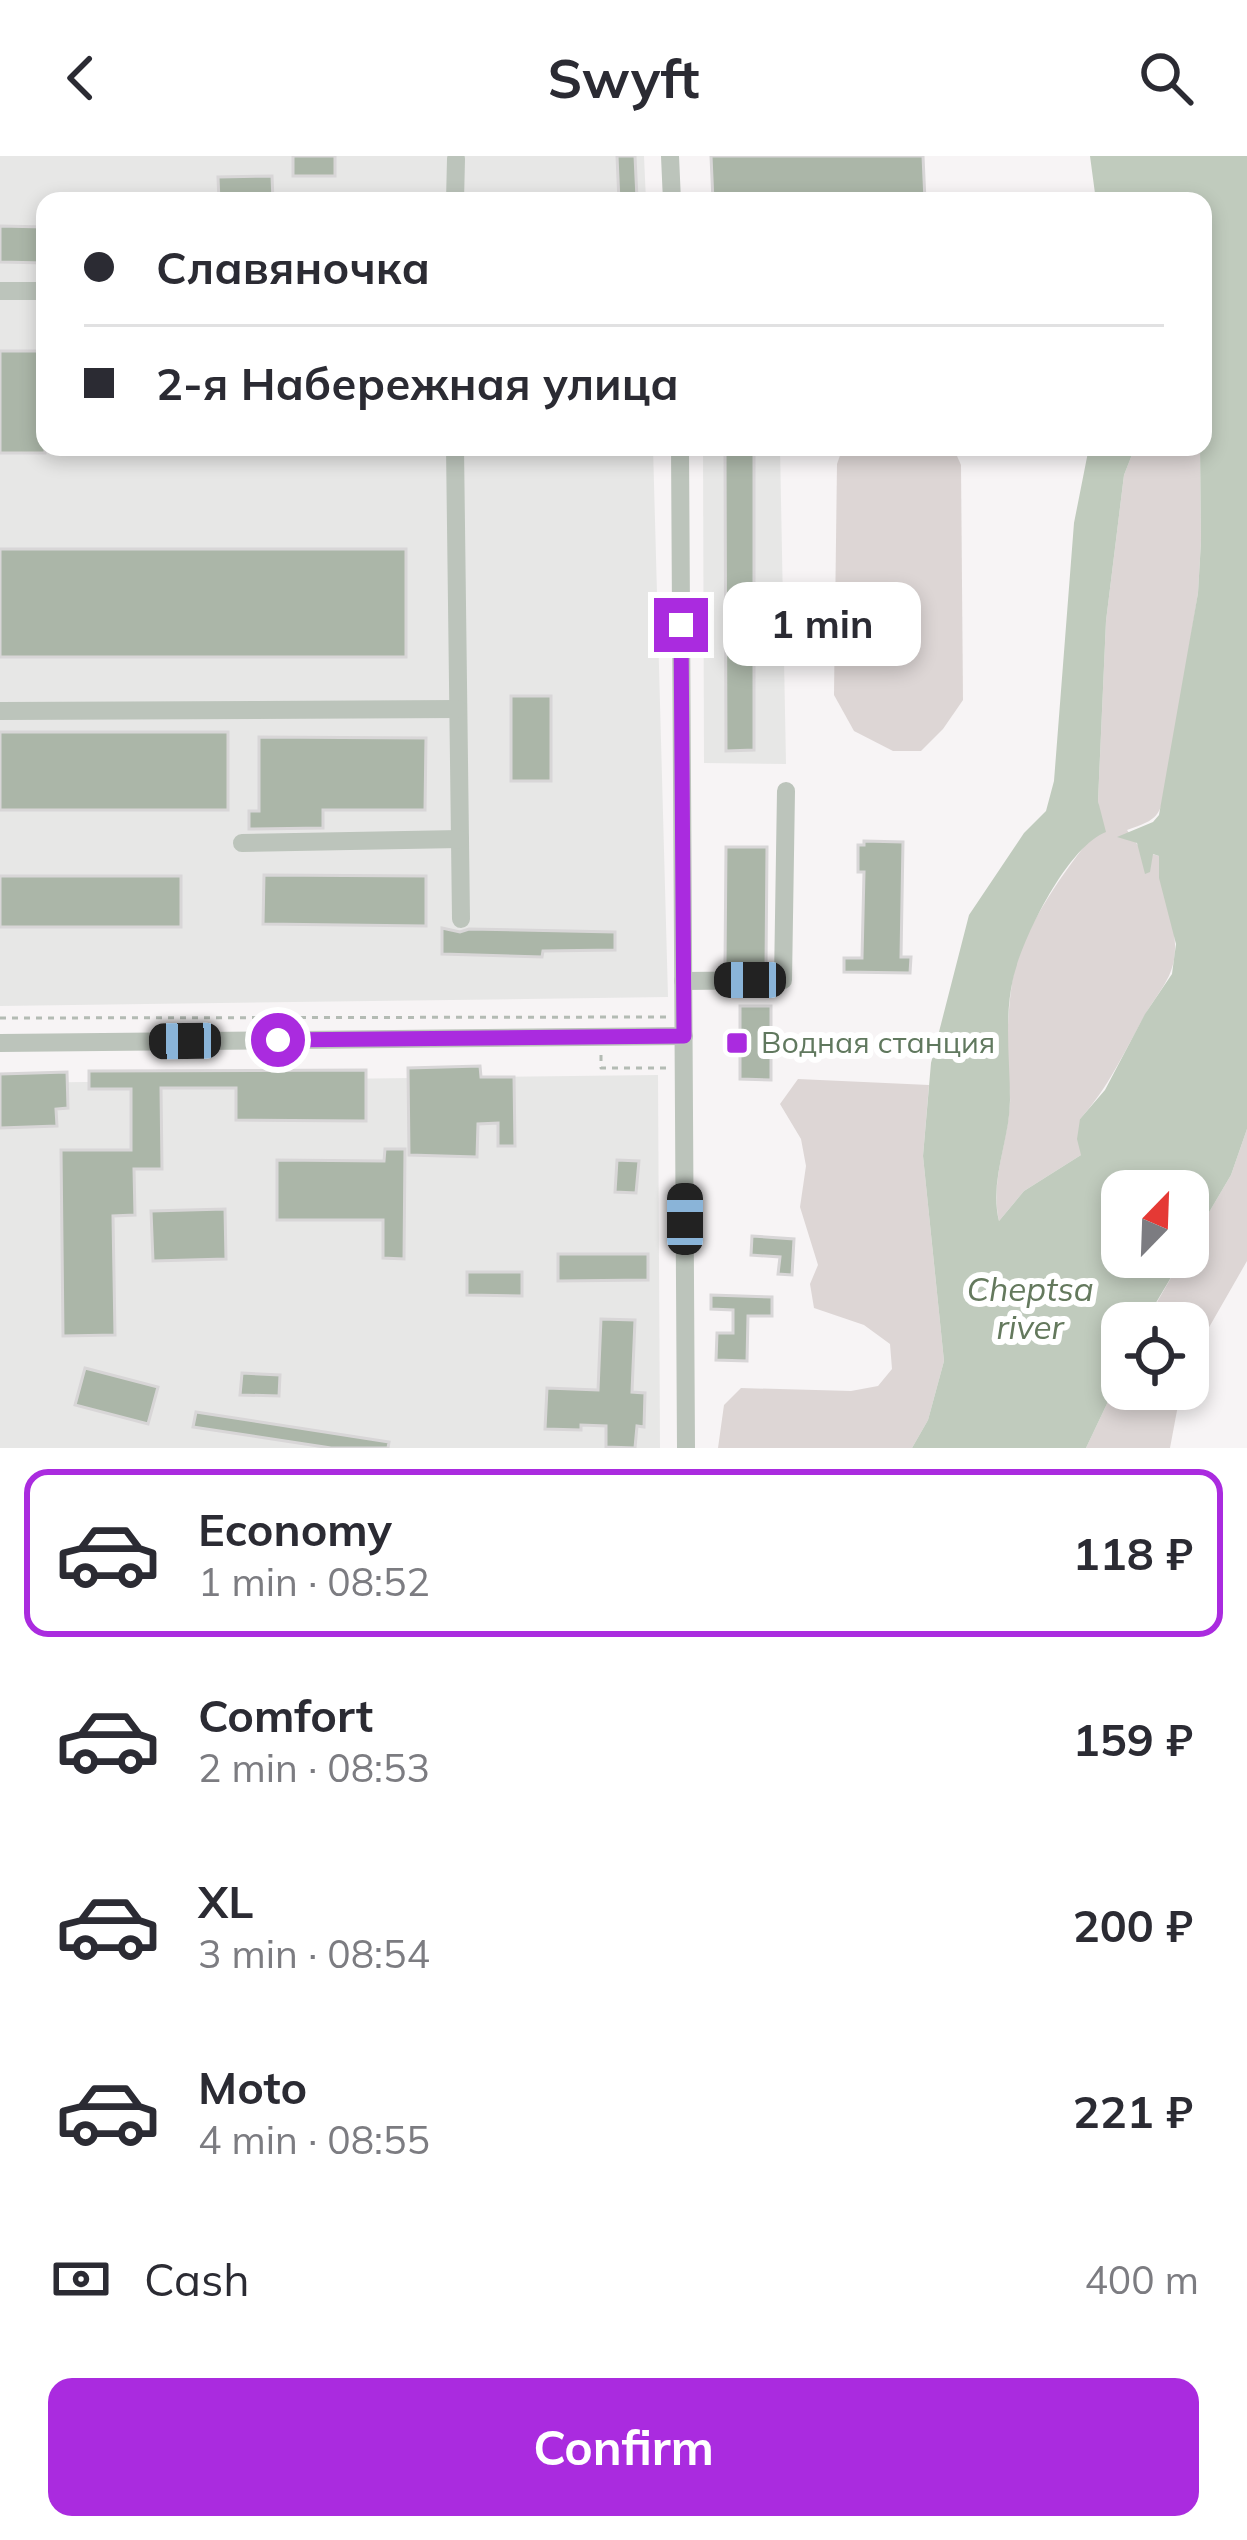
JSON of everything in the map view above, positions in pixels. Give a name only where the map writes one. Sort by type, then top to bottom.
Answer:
[{"type":"street","points":[[670,156],[672,192]]},
{"type":"street","points":[[455,159],[455,192]]},
{"type":"street","points":[[0,291],[36,291]]},
{"type":"street","points":[[455,456],[461,919]]},
{"type":"street","points":[[680,456],[686,1448]]},
{"type":"street","points":[[0,711],[458,709]]},
{"type":"street","points":[[683,981],[783,980],[786,791]]},
{"type":"street","points":[[242,843],[460,839]]},
{"type":"street","points":[[0,1043],[684,1036]]},
{"type":"path","points":[[0,1018],[672,1017]]},
{"type":"path","points":[[602,1036],[601,1068],[673,1068]]},
{"type":"shaded area","points":[[0,156],[644,156],[646,192],[36,192],[36,456],[653,456],[668,997],[0,1006]]},
{"type":"shaded area","points":[[703,456],[780,456],[786,764],[704,763]]},
{"type":"shaded area","points":[[840,456],[957,456],[961,465],[963,700],[921,751],[893,751],[854,731],[834,695]]},
{"type":"shaded area","points":[[1131,456],[1200,456],[1198,593],[1167,785],[1156,815],[1127,830],[1142,851],[1159,856],[1175,938],[1174,958],[1165,984],[1116,1069],[1080,1119],[1081,1155],[1024,1191],[999,1221],[998,1176],[1010,1103],[1009,1014],[1017,962],[1047,899],[1102,824],[1098,801],[1106,621],[1124,475]]},
{"type":"shaded area","points":[[658,1075],[660,1448],[0,1448],[0,1083]]},
{"type":"shaded area","points":[[798,1079],[929,1085],[923,1156],[944,1361],[928,1420],[912,1448],[718,1448],[724,1405],[741,1388],[851,1391],[878,1386],[892,1369],[890,1344],[864,1325],[814,1308],[810,1284],[818,1265],[800,1207],[806,1166],[801,1139],[780,1104]]},
{"type":"shaded area","points":[[1247,1129],[1247,1261],[1209,1327],[1209,1302],[1157,1302],[1171,1278],[1209,1278],[1209,1212],[1231,1175]]},
{"type":"shaded area","points":[[1104,1410],[1177,1410],[1170,1448],[1086,1448]]},
{"type":"water","name":"Cheptsa river","points":[[1090,156],[1247,156],[1247,1129],[1231,1175],[1209,1212],[1209,1170],[1101,1170],[1101,1278],[1171,1278],[1156,1302],[1101,1302],[1104,1410],[1086,1448],[912,1448],[928,1420],[944,1361],[923,1156],[931,1063],[969,915],[1024,833],[1046,811],[1054,781],[1074,523],[1087,456],[1131,456],[1124,475],[1106,621],[1098,801],[1106,832],[1076,856],[1048,896],[1013,979],[1008,1024],[1009,1115],[996,1190],[999,1221],[1024,1191],[1081,1155],[1080,1119],[1105,1090],[1172,974],[1176,944],[1159,878],[1159,856],[1153,854],[1150,872],[1145,874],[1137,843],[1117,837],[1159,815],[1198,593],[1200,456],[1212,456],[1212,192],[1095,192]]},
{"type":"building","points":[[293,156],[335,156],[335,176],[293,176]]},
{"type":"building","points":[[617,156],[635,156],[637,192],[619,192]]},
{"type":"building","points":[[711,156],[923,156],[925,192],[713,192]]},
{"type":"building","points":[[272,176],[273,192],[219,192],[218,177]]},
{"type":"building","points":[[0,226],[36,227],[36,263],[0,262]]},
{"type":"building","points":[[0,351],[36,351],[36,453],[0,453]]},
{"type":"building","points":[[725,456],[754,456],[754,750],[726,751]]},
{"type":"building","points":[[0,549],[406,549],[406,657],[0,657]]},
{"type":"building","points":[[511,696],[551,696],[551,781],[511,781]]},
{"type":"building","points":[[0,732],[228,732],[228,810],[0,810]]},
{"type":"building","points":[[259,737],[426,738],[425,810],[323,810],[323,828],[249,829],[249,811],[259,811]]},
{"type":"building","points":[[903,842],[901,957],[911,957],[910,973],[844,972],[844,958],[862,958],[864,872],[858,872],[858,845]]},
{"type":"building","points":[[726,847],[767,847],[766,967],[725,967]]},
{"type":"building","points":[[264,875],[426,876],[426,926],[263,924]]},
{"type":"building","points":[[0,876],[181,876],[181,927],[0,927]]},
{"type":"building","points":[[442,928],[615,932],[615,950],[543,951],[542,957],[442,954]]},
{"type":"building","points":[[740,1006],[771,1006],[771,1080],[740,1079]]},
{"type":"building","points":[[480,1066],[481,1077],[514,1077],[515,1146],[498,1146],[498,1123],[478,1124],[477,1157],[409,1155],[408,1068]]},
{"type":"building","points":[[366,1070],[366,1121],[236,1120],[236,1088],[161,1088],[162,1169],[134,1169],[135,1215],[113,1216],[115,1335],[63,1336],[61,1150],[131,1150],[131,1089],[89,1089],[89,1071]]},
{"type":"building","points":[[67,1072],[68,1108],[56,1109],[57,1126],[0,1128],[0,1074]]},
{"type":"building","points":[[385,1149],[405,1149],[404,1259],[383,1258],[383,1220],[277,1220],[277,1160],[384,1161]]},
{"type":"building","points":[[617,1160],[639,1161],[636,1193],[615,1192]]},
{"type":"building","points":[[225,1209],[226,1259],[153,1261],[151,1211]]},
{"type":"building","points":[[752,1236],[794,1239],[792,1275],[778,1274],[780,1257],[751,1255]]},
{"type":"building","points":[[558,1254],[648,1254],[648,1280],[558,1281]]},
{"type":"building","points":[[467,1272],[522,1272],[522,1296],[467,1295]]},
{"type":"building","points":[[711,1295],[772,1297],[772,1316],[748,1316],[747,1361],[716,1360],[717,1333],[733,1333],[733,1310],[711,1309]]},
{"type":"building","points":[[601,1319],[635,1320],[632,1392],[645,1393],[644,1427],[637,1426],[635,1448],[606,1447],[606,1426],[545,1429],[547,1388],[598,1390]]},
{"type":"building","points":[[85,1368],[158,1387],[148,1424],[75,1405]]},
{"type":"building","points":[[242,1373],[280,1375],[279,1396],[240,1395]]},
{"type":"building","points":[[196,1412],[389,1442],[388,1448],[331,1448],[193,1427]]},
{"type":"place","name":"Водная станция","points":[[737,1043]]},
{"type":"route","points":[[278,1040],[684,1036],[681,625]]}]
